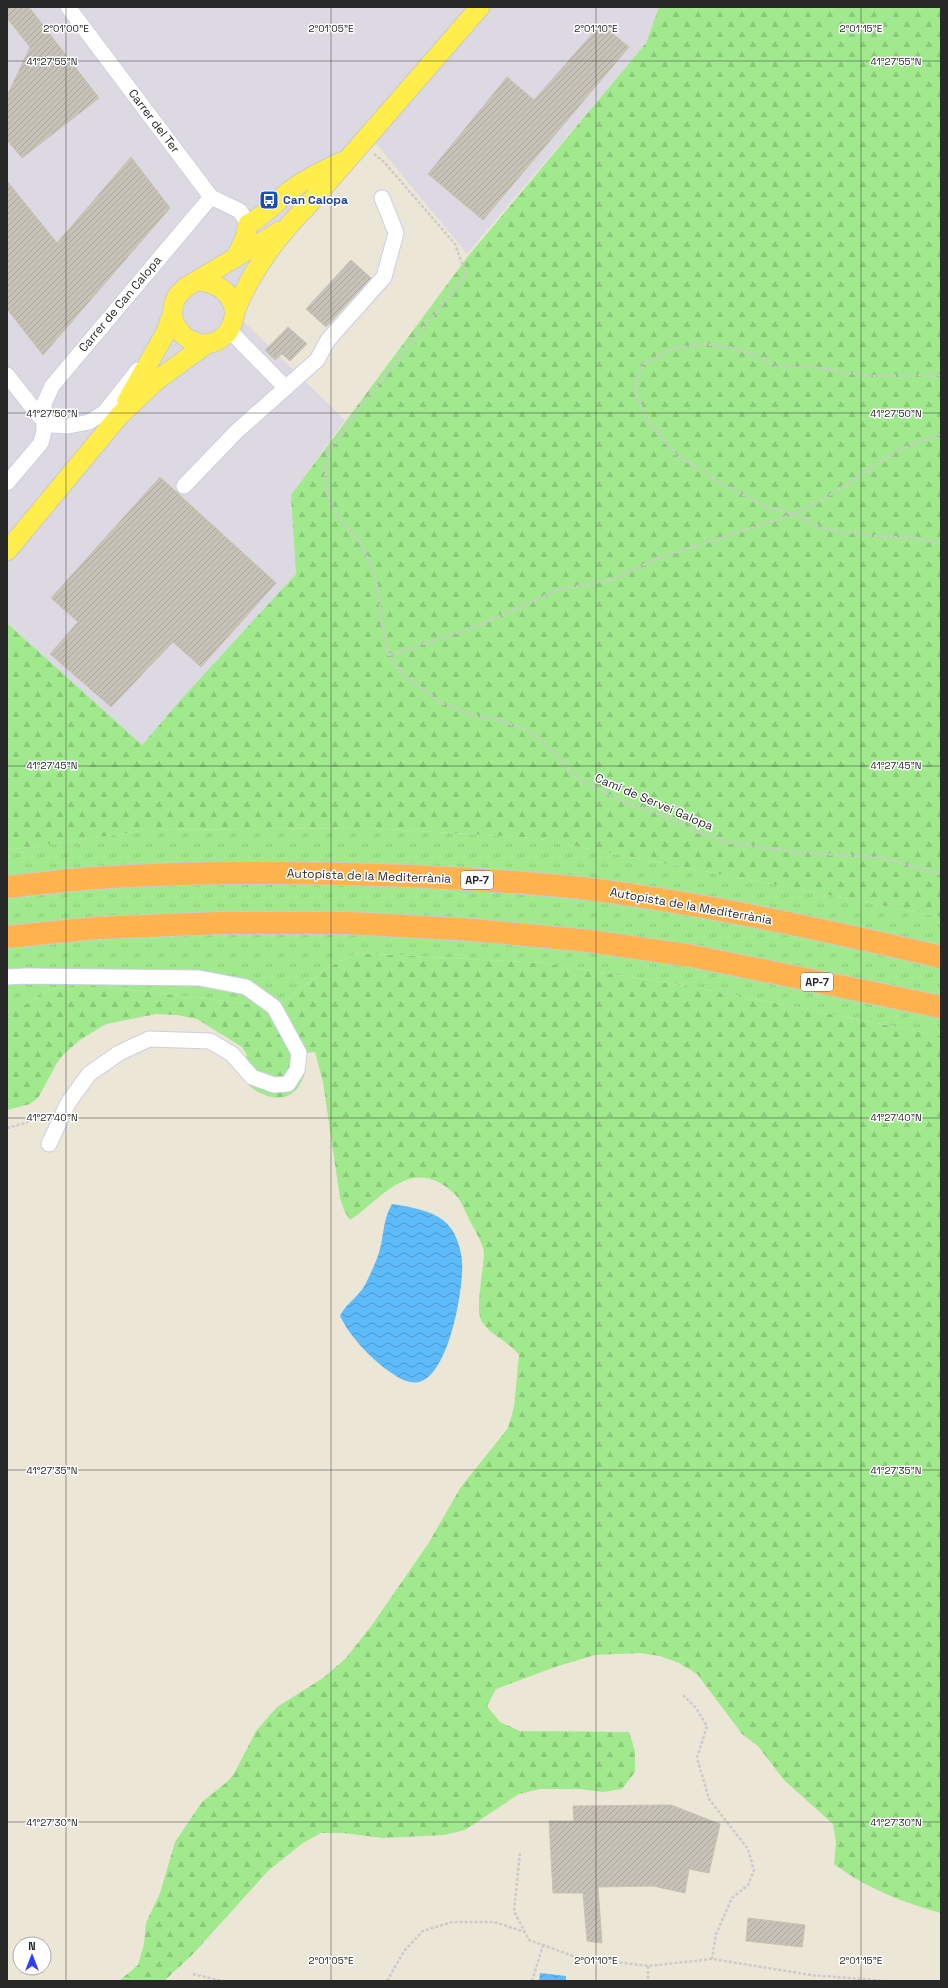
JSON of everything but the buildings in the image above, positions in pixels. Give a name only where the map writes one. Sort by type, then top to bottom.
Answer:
[{"type":"highway","name":"Autopista de la Mediterrània","points":[[7,887],[96,878],[316,872],[468,879],[586,889],[684,903],[793,924],[941,957]]},
{"type":"highway","name":"AP-7","points":[[7,937],[97,928],[219,923],[348,923],[473,930],[589,941],[692,956],[941,1007]]},
{"type":"main road","points":[[172,315],[176,327],[184,336],[198,343],[216,341],[232,322],[249,282],[286,227],[308,205],[480,7]]},
{"type":"main road","points":[[236,257],[245,238],[248,224],[257,220],[287,193],[314,175],[348,159]]},
{"type":"main road","points":[[119,416],[165,334],[177,296],[186,287],[197,282],[286,227]]},
{"type":"main road","points":[[197,282],[214,284],[224,289],[232,301],[232,322]]},
{"type":"main road","points":[[7,551],[119,416],[157,380],[208,343]]},
{"type":"street","name":"Carrer del Ter","points":[[68,7],[211,196],[240,211],[248,224]]},
{"type":"street","name":"Carrer de Can Calopa","points":[[7,483],[41,443],[44,431],[44,404],[52,386],[211,196]]},
{"type":"street","points":[[184,486],[237,431],[317,360],[328,340],[384,277],[396,233],[382,198]]},
{"type":"street","points":[[232,322],[286,388]]},
{"type":"street","points":[[7,375],[43,419],[52,425],[68,426],[89,422],[104,412],[135,373],[155,352]]},
{"type":"street","points":[[7,977],[199,978],[246,987],[274,1007],[299,1054],[297,1070],[288,1084],[274,1085],[252,1077],[232,1054],[210,1041],[149,1039],[119,1054],[89,1074],[68,1103],[49,1144]]},
{"type":"path","name":"Camí de Servei Galopa","points":[[361,144],[384,162],[455,244],[466,274],[362,405],[328,452],[325,471],[328,496],[339,519],[361,544],[375,575],[382,626],[389,654],[406,678],[442,703],[472,715],[502,721],[528,730],[550,748],[576,777],[619,800],[660,814],[695,831],[724,842],[802,852],[881,858],[941,874]]},
{"type":"path","points":[[941,375],[868,376],[813,367],[774,368],[760,357],[734,348],[704,344],[672,349],[643,364],[635,387],[645,418],[675,454],[721,483],[766,507],[795,514],[823,529],[875,536],[916,538],[941,544]]},
{"type":"path","points":[[389,654],[477,626],[558,590],[614,579],[658,558],[795,514],[827,497],[898,450],[941,434]]},
{"type":"path","points":[[7,1128],[25,1123],[68,1103]]},
{"type":"path","points":[[683,1695],[696,1708],[707,1726],[698,1758],[709,1799],[748,1849],[754,1870],[748,1885],[732,1898],[716,1934],[712,1959]]},
{"type":"path","points":[[520,1853],[514,1912],[529,1940],[576,1957],[648,1966],[712,1959],[811,1975],[885,1981]]},
{"type":"path","points":[[387,1981],[404,1951],[423,1932],[452,1922],[494,1922],[525,1932]]},
{"type":"path","points":[[532,1981],[544,1945]]},
{"type":"path","points":[[648,1966],[648,1981]]},
{"type":"path","points":[[193,1974],[222,1981]]},
{"type":"shaded area","points":[[7,7],[659,7],[646,43],[467,254],[369,135],[312,201],[235,313],[345,420],[291,495],[296,574],[185,695],[142,745],[7,623]]},
{"type":"green space","points":[[659,7],[941,7],[941,917],[534,838],[368,828],[149,830],[7,850],[7,623],[142,745],[185,695],[296,574],[291,495],[469,255],[646,43]]},
{"type":"green space","points":[[368,828],[534,838],[941,917],[941,1036],[709,990],[545,963],[356,953],[324,970],[294,995],[274,1007],[81,984],[47,991],[18,1009],[7,1012],[7,850],[149,830]]},
{"type":"green space","points":[[356,953],[545,963],[709,990],[941,1036],[941,1913],[899,1899],[871,1887],[834,1864],[836,1843],[833,1824],[784,1780],[758,1746],[742,1734],[697,1674],[679,1663],[660,1656],[639,1653],[595,1655],[555,1667],[496,1689],[487,1706],[500,1722],[520,1731],[629,1732],[635,1751],[635,1772],[622,1789],[603,1792],[579,1789],[540,1789],[519,1794],[465,1830],[444,1835],[383,1838],[343,1833],[321,1833],[303,1843],[269,1870],[193,1954],[164,1981],[119,1981],[138,1965],[144,1944],[146,1923],[160,1893],[175,1842],[202,1802],[227,1782],[234,1774],[256,1731],[277,1707],[323,1678],[346,1658],[372,1625],[428,1544],[461,1487],[508,1428],[514,1407],[519,1355],[515,1350],[489,1330],[481,1320],[479,1307],[484,1253],[480,1239],[462,1204],[450,1189],[427,1178],[415,1178],[403,1181],[350,1220],[344,1210],[340,1198],[323,1082],[315,1052],[305,1053],[304,1075],[296,1090],[284,1097],[270,1097],[255,1090],[240,1075],[247,1055],[242,1047],[197,1019],[177,1015],[156,1014],[106,1024],[80,1040],[63,1055],[57,1063],[38,1098],[30,1104],[7,1110],[7,1012],[18,1009],[47,991],[81,984],[274,1007],[294,995],[324,970]]},
{"type":"water","points":[[392,1204],[424,1211],[439,1217],[450,1227],[455,1235],[462,1261],[462,1274],[457,1309],[446,1348],[439,1364],[430,1376],[414,1383],[395,1376],[383,1367],[359,1344],[348,1330],[340,1316],[363,1288],[377,1260],[386,1219]]},
{"type":"water","points":[[540,1973],[566,1976],[566,1981],[539,1981]]},
{"type":"place","name":"Can Calopa","points":[[269,200]]}]
